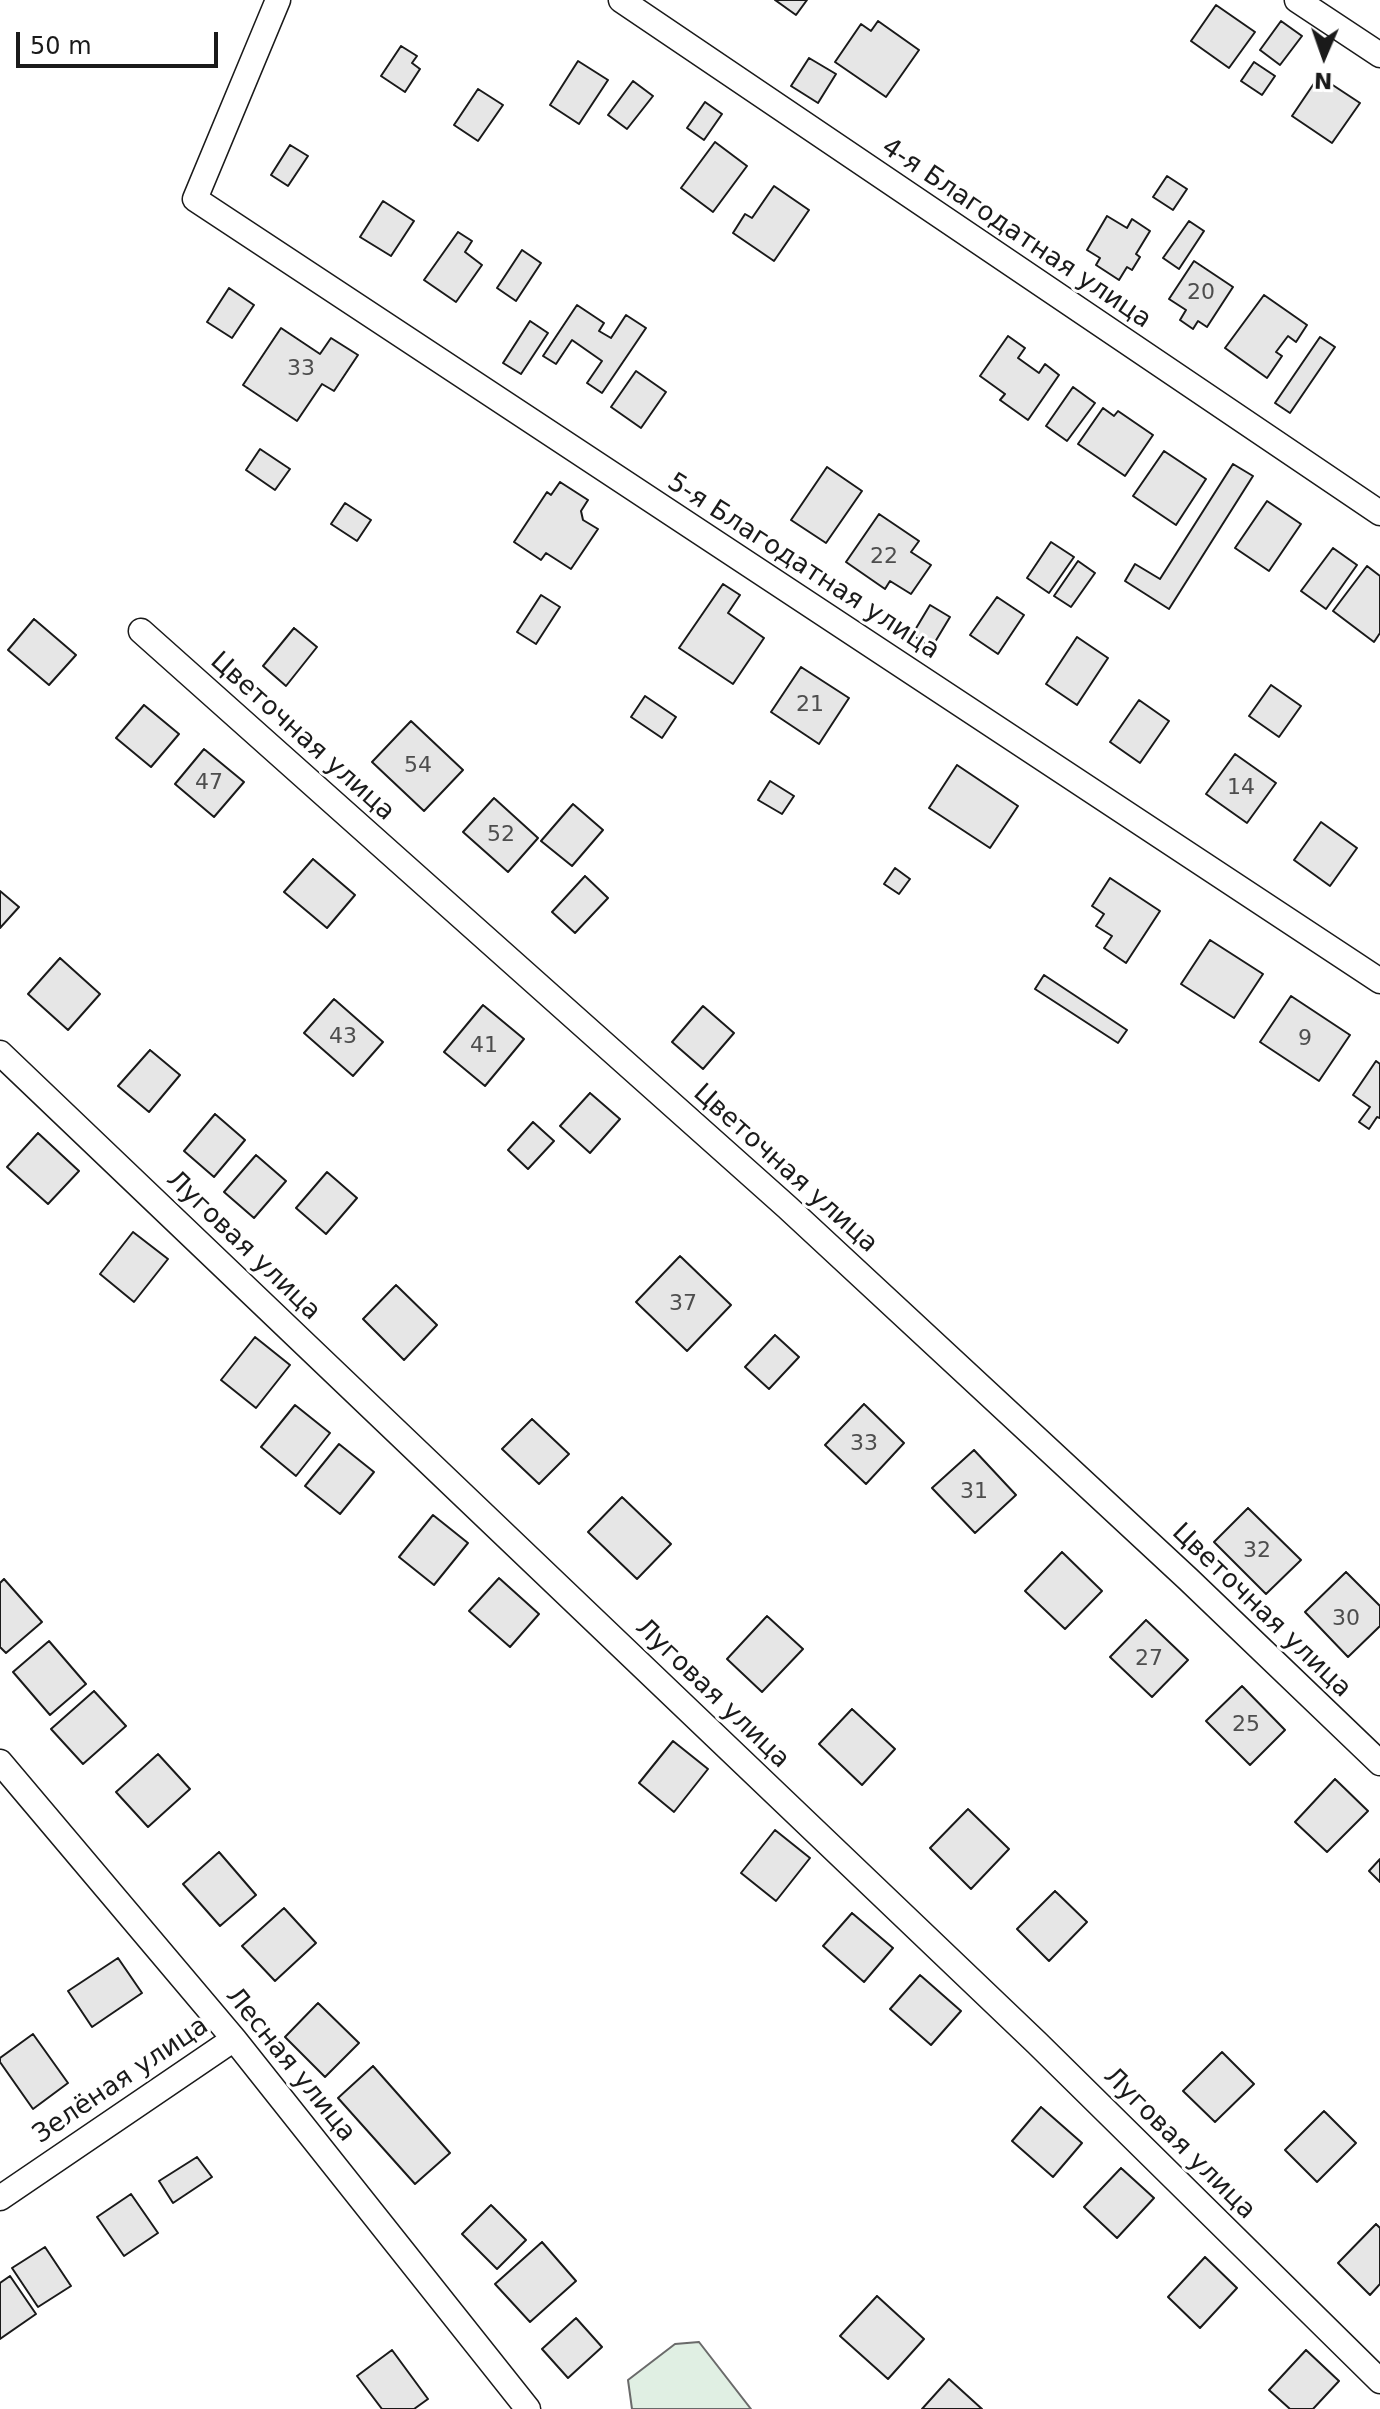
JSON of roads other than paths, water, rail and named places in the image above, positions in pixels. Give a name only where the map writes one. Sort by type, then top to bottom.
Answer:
[{"type":"street","name":"5-я Благодатная улица","points":[[278,0],[195,199],[1380,981]]},
{"type":"street","name":"4-я Благодатная улица","points":[[621,0],[1380,513]]},
{"type":"street","points":[[1297,0],[1380,55]]},
{"type":"street","name":"Цветочная улица","points":[[141,631],[787,1207],[1188,1579],[1380,1763]]},
{"type":"street","name":"Луговая улица","points":[[0,1053],[1037,2043],[1380,2381]]},
{"type":"street","name":"Лесная улица","points":[[0,1762],[234,2039],[519,2406]]},
{"type":"street","name":"Зелёная улица","points":[[0,2198],[234,2039]]}]
